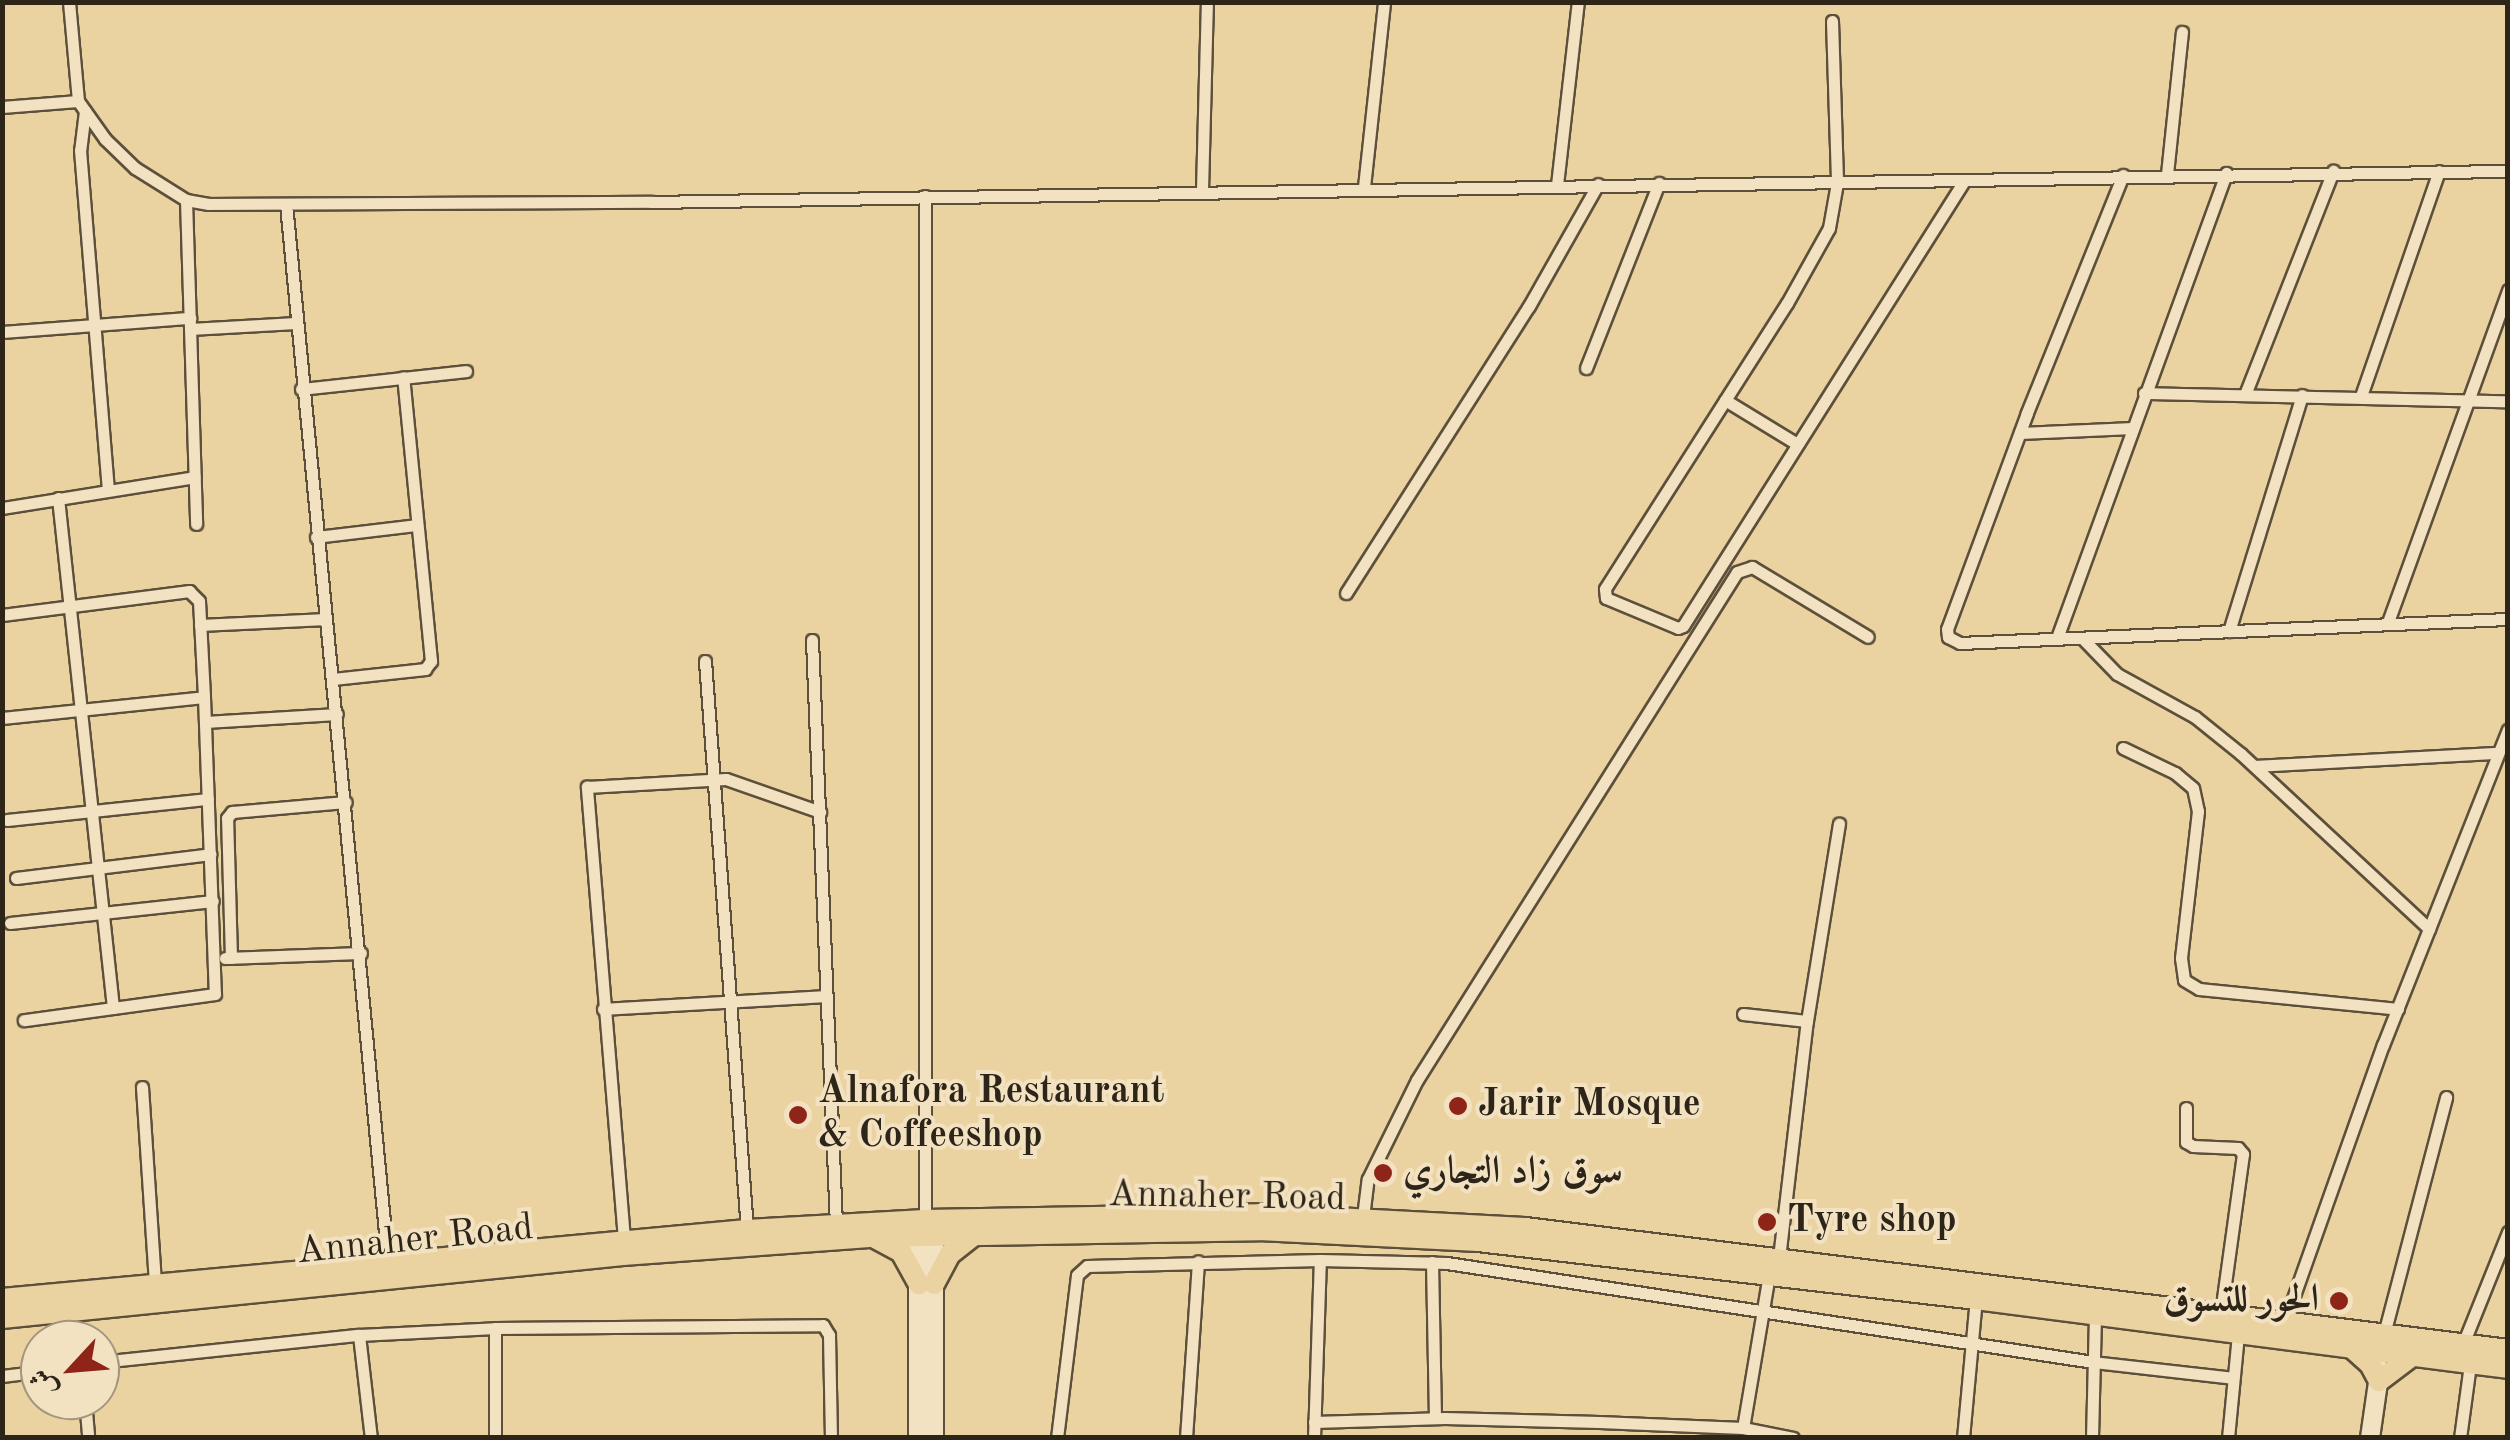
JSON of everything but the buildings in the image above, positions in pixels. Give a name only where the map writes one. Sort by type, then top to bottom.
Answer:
[{"type":"main road","name":"Annaher Road","points":[[2,1318],[624,1255],[926,1230],[1260,1214],[1525,1228],[1976,1299],[2221,1313],[2466,1354],[2508,1368]]},
{"type":"main road","name":"Annaher Road","points":[[2,1299],[624,1239],[836,1225],[979,1233],[1260,1230],[1478,1241],[1774,1266],[2095,1306],[2238,1334],[2352,1348],[2383,1343],[2412,1356],[2508,1350]]},
{"type":"main road","points":[[918,1438],[926,1230]]},
{"type":"main road","points":[[926,1284],[950,1254],[979,1233]]},
{"type":"main road","points":[[869,1237],[902,1252],[926,1284],[934,1438]]},
{"type":"main road","points":[[2370,1438],[2383,1343]]},
{"type":"main road","points":[[2352,1348],[2370,1364],[2379,1381]]},
{"type":"main road","points":[[2379,1381],[2412,1356]]},
{"type":"street","points":[[69,2],[81,106],[80,150],[92,324],[108,489]]},
{"type":"street","points":[[1202,190],[1207,2]]},
{"type":"street","points":[[1364,187],[1384,2]]},
{"type":"street","points":[[1557,185],[1578,2]]},
{"type":"street","points":[[1832,21],[1836,183],[1829,228],[1818,252],[1605,589],[1606,598],[1680,628],[1964,180]]},
{"type":"street","points":[[2168,174],[2182,32]]},
{"type":"street","points":[[2,107],[81,106]]},
{"type":"street","points":[[81,106],[105,139],[135,168],[186,200],[286,204],[2508,171]]},
{"type":"street","points":[[2246,392],[2334,171]]},
{"type":"street","points":[[2361,396],[2439,171]]},
{"type":"street","points":[[2057,638],[2226,173]]},
{"type":"street","points":[[2123,175],[2020,433],[1947,629],[1948,637],[1960,643],[2508,619]]},
{"type":"street","points":[[1586,368],[1659,183]]},
{"type":"street","points":[[1346,594],[1529,306],[1598,184]]},
{"type":"street","points":[[924,196],[926,1230]]},
{"type":"street","points":[[186,200],[196,524]]},
{"type":"street","points":[[286,204],[388,1263]]},
{"type":"street","points":[[2388,622],[2508,290]]},
{"type":"street","points":[[2,332],[92,324],[296,323]]},
{"type":"street","points":[[301,389],[466,371]]},
{"type":"street","points":[[333,679],[430,666],[403,377]]},
{"type":"street","points":[[2144,393],[2246,392],[2508,401]]},
{"type":"street","points":[[2229,631],[2302,395]]},
{"type":"street","points":[[1725,400],[1797,444]]},
{"type":"street","points":[[2020,433],[2133,428]]},
{"type":"street","points":[[2,508],[195,477]]},
{"type":"street","points":[[58,498],[113,1008]]},
{"type":"street","points":[[316,537],[416,525]]},
{"type":"street","points":[[1363,1218],[1368,1179],[1417,1080],[1737,572],[1752,567],[1868,638]]},
{"type":"street","points":[[2,615],[189,591],[199,601],[216,994],[24,1020]]},
{"type":"street","points":[[200,625],[326,619]]},
{"type":"street","points":[[2082,638],[2117,674],[2195,717],[2255,766],[2429,929]]},
{"type":"street","points":[[812,640],[836,1225]]},
{"type":"street","points":[[705,661],[748,1230]]},
{"type":"street","points":[[2,718],[204,697]]},
{"type":"street","points":[[205,722],[337,714]]},
{"type":"street","points":[[2285,1321],[2398,1008],[2500,760],[2508,730]]},
{"type":"street","points":[[2124,748],[2174,772],[2193,788],[2198,811],[2181,958],[2184,980],[2199,989],[2398,1008]]},
{"type":"street","points":[[2255,766],[2500,760]]},
{"type":"street","points":[[624,1239],[587,787],[731,780],[820,812]]},
{"type":"street","points":[[7,820],[208,799]]},
{"type":"street","points":[[231,958],[227,818],[237,812],[346,802]]},
{"type":"street","points":[[1743,1428],[1762,1309],[1774,1266],[1839,824]]},
{"type":"street","points":[[16,878],[211,854]]},
{"type":"street","points":[[10,923],[213,901]]},
{"type":"street","points":[[215,958],[361,953]]},
{"type":"street","points":[[603,1009],[826,996]]},
{"type":"street","points":[[1744,1014],[1807,1021]]},
{"type":"street","points":[[142,1087],[156,1285]]},
{"type":"street","points":[[2383,1343],[2446,1097]]},
{"type":"street","points":[[2186,1108],[2186,1142],[2194,1146],[2238,1148],[2243,1154],[2221,1313]]},
{"type":"street","points":[[2460,1438],[2466,1354],[2508,1232]]},
{"type":"street","points":[[1314,1438],[1320,1260]]},
{"type":"street","points":[[1186,1438],[1198,1261]]},
{"type":"street","points":[[1057,1438],[1078,1272],[1086,1266],[1198,1261],[1432,1262],[2093,1362],[2233,1378]]},
{"type":"street","points":[[1432,1262],[1436,1418]]},
{"type":"street","points":[[1963,1438],[1976,1299]]},
{"type":"street","points":[[2092,1438],[2095,1306]]},
{"type":"street","points":[[120,1360],[359,1334],[495,1328],[822,1325],[829,1335],[831,1438]]},
{"type":"street","points":[[495,1328],[495,1438]]},
{"type":"street","points":[[359,1334],[371,1438]]},
{"type":"street","points":[[2228,1438],[2238,1334]]},
{"type":"street","points":[[1314,1422],[1436,1418],[1743,1428],[1794,1438]]},
{"type":"place","name":"Jarir Mosque","points":[[1458,1106]]},
{"type":"place","name":"Alnafora Restaurant & Coffeeshop","points":[[798,1115]]},
{"type":"place","name":"سوق زاد التجاري","points":[[1383,1173]]},
{"type":"place","name":"Tyre shop","points":[[1767,1222]]},
{"type":"place","name":"الحور للتسوق","points":[[2339,1301]]}]
